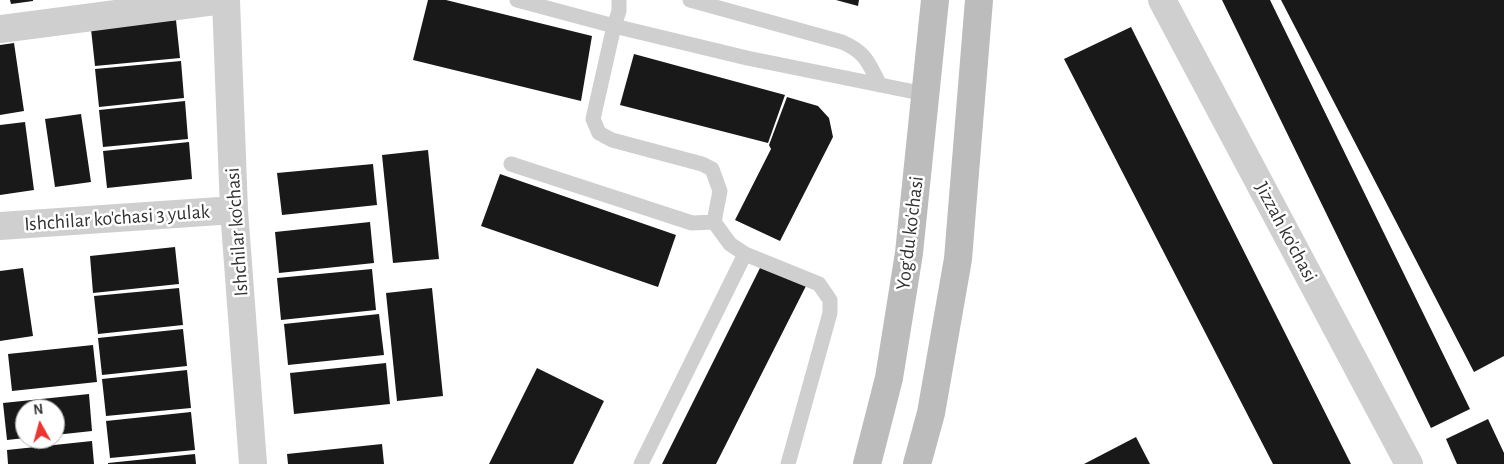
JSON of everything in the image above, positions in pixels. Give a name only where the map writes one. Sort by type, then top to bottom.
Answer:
[{"type":"main road","name":"Yog'du ko'chasi","points":[[867,464],[889,378],[910,253],[935,0]]},
{"type":"main road","points":[[917,464],[931,413],[958,259],[979,0]]},
{"type":"street","points":[[0,28],[224,0]]},
{"type":"street","name":"Ishchilar ko'chasi","points":[[224,0],[234,210],[253,464]]},
{"type":"street","name":"Jizzah ko'chasi","points":[[1162,0],[1409,464]]},
{"type":"street","name":"Ishchilar ko'chasi 3 yulak","points":[[0,226],[234,210]]},
{"type":"lane","points":[[517,0],[747,58],[925,94]]},
{"type":"lane","points":[[619,0],[619,11],[593,119],[599,133],[612,140],[702,164],[712,169],[720,191],[714,222],[730,244],[745,254],[819,284],[830,300],[830,313],[788,464]]},
{"type":"lane","points":[[690,0],[842,42],[856,48],[867,60],[880,85]]},
{"type":"lane","points":[[512,164],[692,223],[714,222]]},
{"type":"lane","points":[[641,464],[745,254]]},
{"type":"building","points":[[10,0],[33,0],[33,1],[11,4]]},
{"type":"building","points":[[428,0],[446,0],[592,36],[581,101],[413,60]]},
{"type":"building","points":[[836,0],[859,0],[858,6]]},
{"type":"building","points":[[1222,0],[1270,0],[1470,409],[1431,428]]},
{"type":"building","points":[[1281,0],[1504,0],[1504,356],[1474,372]]},
{"type":"building","points":[[176,20],[180,58],[95,66],[91,29]]},
{"type":"building","points":[[1131,27],[1351,464],[1273,464],[1064,59]]},
{"type":"building","points":[[14,43],[24,111],[0,115],[0,45]]},
{"type":"building","points":[[634,54],[785,95],[768,143],[620,105]]},
{"type":"building","points":[[181,61],[184,98],[99,107],[95,69]]},
{"type":"building","points":[[787,97],[818,106],[829,118],[833,137],[780,241],[735,220],[771,149],[769,145]]},
{"type":"building","points":[[185,101],[188,139],[103,147],[99,110]]},
{"type":"building","points":[[81,114],[91,182],[55,187],[45,119]]},
{"type":"building","points":[[25,122],[34,190],[0,195],[0,125]]},
{"type":"building","points":[[189,142],[192,179],[107,188],[103,151]]},
{"type":"building","points":[[428,150],[439,259],[393,263],[382,155]]},
{"type":"building","points":[[373,164],[377,205],[282,215],[277,173]]},
{"type":"building","points":[[500,174],[676,235],[658,287],[481,226]]},
{"type":"building","points":[[370,222],[374,263],[279,273],[275,232]]},
{"type":"building","points":[[175,247],[179,284],[93,293],[90,256]]},
{"type":"building","points":[[762,264],[806,286],[716,464],[662,464]]},
{"type":"building","points":[[23,268],[33,336],[0,341],[0,271]]},
{"type":"building","points":[[372,269],[376,310],[281,320],[277,278]]},
{"type":"building","points":[[179,288],[183,325],[98,334],[94,296]]},
{"type":"building","points":[[432,288],[443,396],[397,401],[386,293]]},
{"type":"building","points":[[379,314],[384,355],[288,365],[284,324]]},
{"type":"building","points":[[183,329],[187,366],[102,375],[98,338]]},
{"type":"building","points":[[93,345],[97,382],[12,391],[8,354]]},
{"type":"building","points":[[386,363],[390,404],[294,414],[290,373]]},
{"type":"building","points":[[537,368],[604,401],[573,464],[489,464]]},
{"type":"building","points":[[187,370],[191,408],[106,416],[102,379]]},
{"type":"building","points":[[89,394],[92,431],[65,434],[65,399],[41,399]]},
{"type":"building","points":[[15,402],[15,439],[7,440],[3,403]]},
{"type":"building","points":[[191,412],[195,450],[110,458],[106,421]]},
{"type":"building","points":[[1488,419],[1504,453],[1504,464],[1457,464],[1446,439]]},
{"type":"building","points":[[1136,437],[1150,464],[1084,464]]},
{"type":"building","points":[[92,441],[94,464],[8,464],[7,450],[65,449],[65,444]]},
{"type":"building","points":[[382,444],[384,464],[288,464],[287,454]]},
{"type":"building","points":[[195,454],[196,464],[108,464],[108,463]]}]
